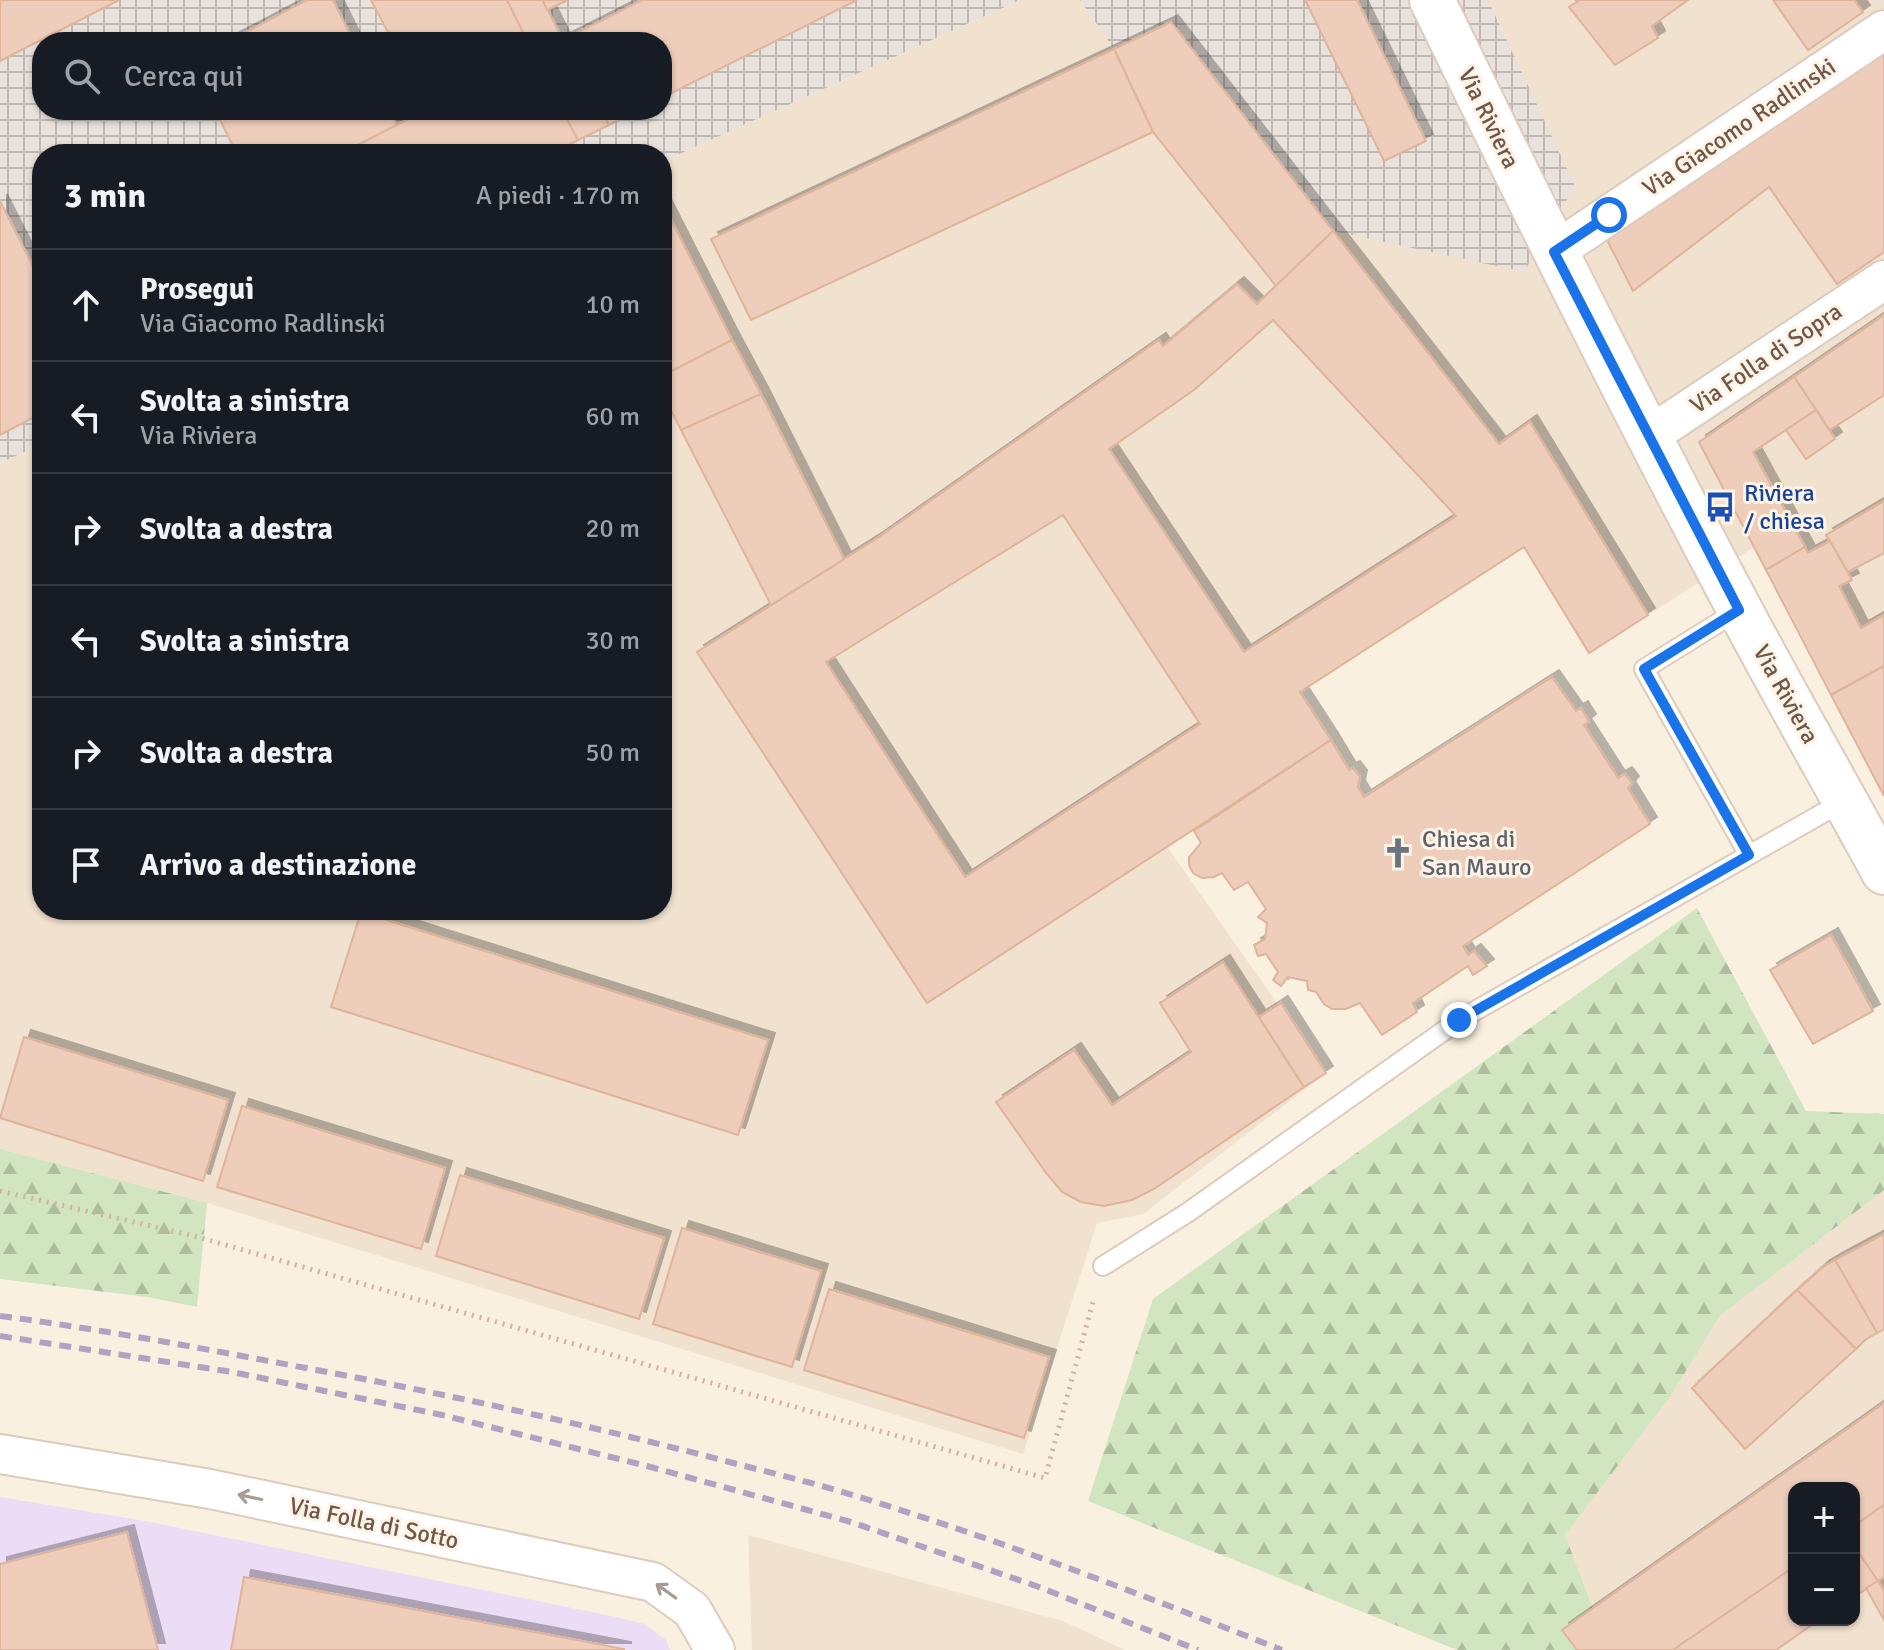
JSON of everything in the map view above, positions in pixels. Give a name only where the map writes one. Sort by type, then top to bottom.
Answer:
[{"type":"street","name":"Via Riviera","points":[[1432,0],[1554,252],[1739,610],[1883,869]]},
{"type":"street","name":"Via Giacomo Radlinski","points":[[1554,252],[1884,30]]},
{"type":"street","name":"Via Folla di Sopra","points":[[1649,436],[1884,280]]},
{"type":"street","name":"Via Folla di Sotto","points":[[0,1454],[210,1489],[653,1582],[692,1610],[715,1650]]},
{"type":"lane","points":[[1739,610],[1644,669],[1749,855]]},
{"type":"lane","points":[[1103,1266],[1187,1213],[1459,1020],[1844,801]]},
{"type":"path","points":[[0,1191],[194,1236],[1045,1478],[1103,1266]]},
{"type":"shaded area","points":[[0,0],[1020,0],[672,157],[672,144],[32,144],[32,449],[0,463]]},
{"type":"shaded area","points":[[1020,0],[1080,0],[1114,48],[1171,22],[1574,186],[1488,0],[1884,0],[1884,796],[1754,547],[1589,653],[1524,548],[1301,692],[1331,740],[1168,848],[1326,1073],[1143,1214],[1097,1223],[1023,1454],[207,1203],[0,1149],[0,463],[32,449],[32,920],[672,920],[672,157]]},
{"type":"shaded area","points":[[1080,0],[1488,0],[1575,186],[1524,272],[1333,231],[1171,23],[1114,49]]},
{"type":"shaded area","points":[[1884,1190],[1884,1650],[1609,1650],[1565,1535],[1670,1397],[1720,1316]]},
{"type":"shaded area","points":[[0,1497],[145,1521],[621,1618],[644,1624],[666,1640],[670,1650],[0,1650]]},
{"type":"shaded area","points":[[748,1535],[1063,1621],[1125,1650],[752,1650]]},
{"type":"green space","points":[[1697,908],[1806,1111],[1884,1114],[1884,1190],[1720,1316],[1670,1397],[1565,1535],[1609,1650],[1457,1650],[1088,1501],[1153,1299]]},
{"type":"green space","points":[[0,1149],[207,1203],[197,1307],[147,1297],[0,1279]]},
{"type":"building","points":[[0,0],[119,0],[57,32],[32,32],[32,45],[0,61]]},
{"type":"building","points":[[307,0],[333,0],[349,32],[246,32]]},
{"type":"building","points":[[371,0],[507,0],[523,32],[388,32]]},
{"type":"building","points":[[507,0],[543,0],[559,32],[523,32]]},
{"type":"building","points":[[543,0],[568,0],[547,10]]},
{"type":"building","points":[[642,0],[857,0],[672,93],[672,32],[579,32]]},
{"type":"building","points":[[1305,0],[1357,0],[1426,141],[1384,161]]},
{"type":"building","points":[[1580,0],[1688,0],[1652,26],[1658,38],[1615,65],[1569,7]]},
{"type":"building","points":[[1773,0],[1854,0],[1863,12],[1808,50]]},
{"type":"building","points":[[1171,22],[1333,231],[1276,286],[1153,132],[1114,49]]},
{"type":"building","points":[[1884,45],[1884,252],[1837,284],[1769,187],[1633,291],[1604,234]]},
{"type":"building","points":[[1114,49],[1153,132],[751,320],[711,239]]},
{"type":"building","points":[[220,120],[394,120],[397,125],[360,144],[232,144]]},
{"type":"building","points":[[406,120],[567,120],[578,140],[570,144],[360,144]]},
{"type":"building","points":[[567,120],[606,120],[609,125],[578,140]]},
{"type":"building","points":[[0,201],[32,264],[32,418],[0,435]]},
{"type":"building","points":[[672,222],[732,340],[672,371]]},
{"type":"building","points":[[1333,231],[1499,444],[1530,422],[1648,615],[1589,653],[1524,547],[1300,692],[1331,740],[927,1003],[697,652],[876,539],[1159,340],[1163,346],[1237,284],[1257,304]],"holes":[[[1273,320],[1456,516],[1244,652],[1109,449],[1194,390]],[[1063,515],[1200,724],[965,877],[826,662]]]},
{"type":"building","points":[[1884,315],[1884,395],[1830,430],[1794,377]]},
{"type":"building","points":[[732,340],[761,394],[681,430],[672,412],[672,371]]},
{"type":"building","points":[[1794,377],[1816,410],[1753,452],[1805,547],[1766,570],[1699,442]]},
{"type":"building","points":[[761,394],[844,559],[771,605],[681,430]]},
{"type":"building","points":[[1816,410],[1835,439],[1806,459],[1786,430]]},
{"type":"building","points":[[1884,501],[1884,553],[1848,572],[1826,535]]},
{"type":"building","points":[[1830,541],[1852,580],[1839,586],[1861,628],[1884,615],[1884,666],[1831,695],[1766,570],[1805,547],[1808,553]]},
{"type":"building","points":[[1884,666],[1884,796],[1831,695]]},
{"type":"building","name":"Chiesa di San Mauro","points":[[1552,677],[1576,711],[1581,708],[1589,721],[1584,725],[1618,778],[1625,774],[1632,783],[1628,788],[1650,824],[1463,946],[1468,955],[1474,951],[1487,966],[1473,975],[1468,966],[1413,1003],[1417,1012],[1382,1035],[1360,1003],[1346,1009],[1332,1009],[1316,992],[1308,990],[1307,981],[1288,977],[1281,986],[1273,980],[1278,972],[1266,954],[1258,956],[1254,945],[1265,939],[1267,923],[1258,917],[1266,909],[1248,882],[1234,890],[1222,873],[1202,878],[1193,873],[1189,857],[1201,843],[1194,831],[1331,740],[1349,770],[1353,768],[1360,777],[1358,787],[1364,797]]},
{"type":"building","points":[[358,920],[386,920],[768,1040],[738,1135],[331,1007]]},
{"type":"building","points":[[1831,935],[1873,1011],[1813,1044],[1770,970]]},
{"type":"building","points":[[1223,962],[1304,1087],[1154,1189],[1132,1200],[1104,1206],[1081,1202],[1062,1192],[996,1102],[1074,1050],[1112,1105],[1191,1052],[1160,1003]]},
{"type":"building","points":[[1281,1003],[1326,1073],[1304,1087],[1259,1017]]},
{"type":"building","points":[[24,1037],[228,1100],[203,1181],[0,1118]]},
{"type":"building","points":[[242,1106],[445,1168],[421,1249],[217,1187]]},
{"type":"building","points":[[460,1175],[664,1238],[639,1319],[436,1256]]},
{"type":"building","points":[[682,1228],[821,1271],[792,1367],[653,1324]]},
{"type":"building","points":[[1884,1234],[1884,1329],[1877,1333],[1835,1260]]},
{"type":"building","points":[[1835,1260],[1877,1333],[1856,1349],[1797,1290]]},
{"type":"building","points":[[829,1289],[1049,1357],[1024,1438],[804,1370]]},
{"type":"building","points":[[1797,1290],[1856,1349],[1745,1449],[1692,1388]]},
{"type":"building","points":[[1884,1403],[1884,1505],[1860,1522],[1860,1482],[1788,1482],[1788,1571],[1673,1650],[1577,1650],[1562,1630]]},
{"type":"building","points":[[1884,1505],[1884,1577],[1878,1581],[1860,1555],[1860,1522]]},
{"type":"building","points":[[127,1532],[158,1650],[0,1650],[0,1564]]},
{"type":"building","points":[[1860,1555],[1878,1581],[1860,1593]]},
{"type":"building","points":[[1788,1571],[1788,1626],[1810,1626],[1776,1650],[1673,1650]]},
{"type":"building","points":[[244,1577],[624,1649],[624,1650],[231,1650]]},
{"type":"building","points":[[1878,1581],[1884,1591],[1884,1620],[1866,1588]]},
{"type":"railway","points":[[0,1316],[161,1341],[425,1391],[580,1425],[797,1479],[1005,1545],[1282,1650]]},
{"type":"railway","points":[[0,1336],[232,1372],[442,1415],[647,1466],[851,1522],[1039,1587],[1198,1650]]},
{"type":"place","name":"Riviera / chiesa","points":[[1720,507]]},
{"type":"place","name":"Chiesa di San Mauro","points":[[1398,853]]},
{"type":"route","points":[[1459,1020],[1749,855],[1644,669],[1739,610],[1554,252],[1609,215]]}]
